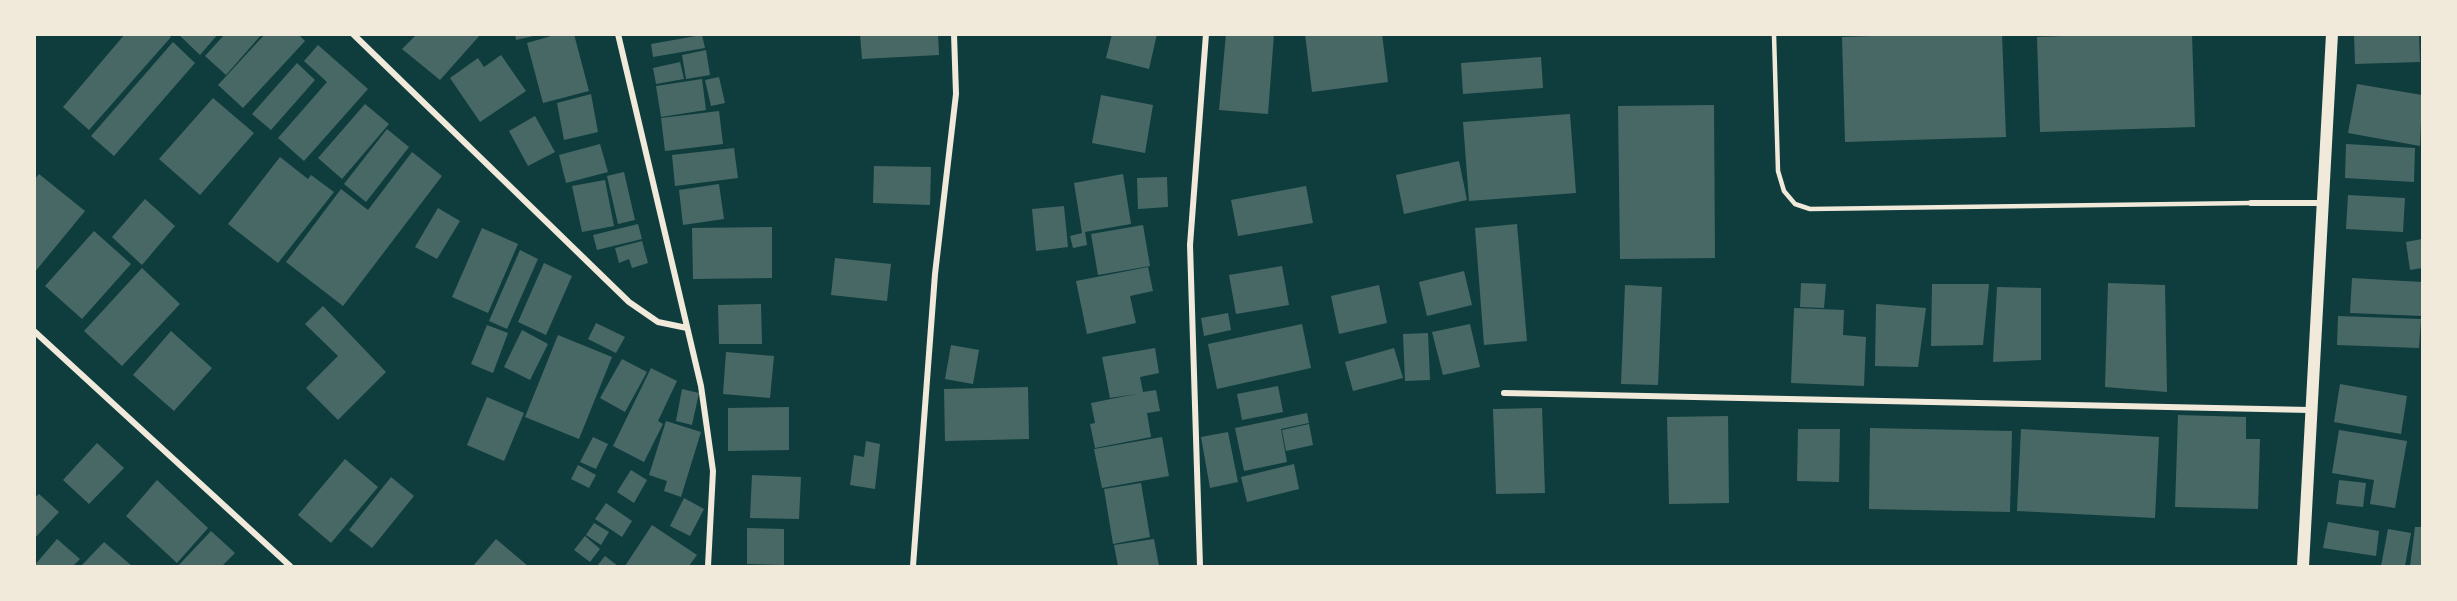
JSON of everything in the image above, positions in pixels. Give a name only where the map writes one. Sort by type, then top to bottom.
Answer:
[{"type":"main road","points":[[2302,567],[2332,34]]},
{"type":"street","points":[[353,34],[629,302],[658,322],[687,328]]},
{"type":"street","points":[[618,34],[701,386],[713,471],[708,567]]},
{"type":"street","points":[[913,567],[935,274],[956,94],[954,34]]},
{"type":"street","points":[[1200,567],[1190,245],[1206,34]]},
{"type":"street","points":[[2251,203],[2322,203]]},
{"type":"street","points":[[34,331],[290,567]]},
{"type":"street","points":[[1504,393],[2310,410]]},
{"type":"lane","points":[[1774,35],[1778,171],[1784,191],[1795,204],[1810,209],[2251,203]]},
{"type":"building","points":[[125,34],[168,34],[171,37],[89,130],[63,107]]},
{"type":"building","points":[[178,34],[218,34],[200,55]]},
{"type":"building","points":[[225,34],[262,34],[226,75],[205,56]]},
{"type":"building","points":[[265,34],[298,34],[305,41],[243,108],[218,85]]},
{"type":"building","points":[[417,34],[481,34],[440,80],[402,49]]},
{"type":"building","points":[[515,34],[538,34],[538,35],[516,40]]},
{"type":"building","points":[[558,34],[574,34],[589,91],[543,103],[527,43]]},
{"type":"building","points":[[860,34],[938,34],[939,55],[862,59]]},
{"type":"building","points":[[1112,34],[1157,34],[1149,69],[1106,58]]},
{"type":"building","points":[[1226,34],[1274,34],[1268,114],[1219,110]]},
{"type":"building","points":[[1305,34],[1382,34],[1388,82],[1312,92]]},
{"type":"building","points":[[2002,34],[2006,137],[1845,142],[1842,37]]},
{"type":"building","points":[[2192,34],[2195,127],[2040,132],[2037,37]]},
{"type":"building","points":[[2354,34],[2419,34],[2420,62],[2355,64]]},
{"type":"building","points":[[702,35],[705,48],[653,57],[651,44]]},
{"type":"building","points":[[173,42],[195,63],[114,156],[91,136]]},
{"type":"building","points":[[318,45],[368,89],[304,161],[278,138],[327,82],[304,61]]},
{"type":"building","points":[[706,50],[710,75],[686,79],[682,55]]},
{"type":"building","points":[[501,55],[526,91],[480,122],[450,78],[478,58],[484,67]]},
{"type":"building","points":[[1541,57],[1543,88],[1463,94],[1461,63]]},
{"type":"building","points":[[680,62],[684,79],[656,84],[653,68]]},
{"type":"building","points":[[297,63],[315,80],[271,130],[252,114]]},
{"type":"building","points":[[719,77],[725,103],[711,106],[705,80]]},
{"type":"building","points":[[702,79],[706,110],[661,117],[656,86]]},
{"type":"building","points":[[2357,84],[2422,95],[2420,146],[2348,133]]},
{"type":"building","points":[[591,94],[598,132],[564,140],[557,103]]},
{"type":"building","points":[[1101,95],[1153,105],[1145,153],[1092,143]]},
{"type":"building","points":[[213,98],[254,133],[200,195],[159,159]]},
{"type":"building","points":[[365,104],[389,124],[342,179],[318,158]]},
{"type":"building","points":[[1714,105],[1715,258],[1620,259],[1618,106]]},
{"type":"building","points":[[719,111],[723,144],[665,151],[661,118]]},
{"type":"building","points":[[1570,114],[1576,193],[1469,201],[1463,122]]},
{"type":"building","points":[[535,116],[555,152],[528,166],[509,131]]},
{"type":"building","points":[[387,129],[409,147],[366,202],[344,184]]},
{"type":"building","points":[[600,144],[608,172],[566,183],[559,155]]},
{"type":"building","points":[[2346,144],[2415,148],[2414,182],[2345,178]]},
{"type":"building","points":[[734,148],[738,178],[675,186],[672,155]]},
{"type":"building","points":[[412,152],[442,176],[343,306],[286,262],[341,189],[368,210]]},
{"type":"building","points":[[280,157],[308,179],[311,175],[334,192],[278,263],[228,224]]},
{"type":"building","points":[[1459,161],[1467,200],[1404,214],[1396,175]]},
{"type":"building","points":[[874,166],[931,167],[930,205],[873,203]]},
{"type":"building","points":[[624,172],[635,220],[618,224],[607,176]]},
{"type":"building","points":[[39,174],[85,211],[34,273],[34,180]]},
{"type":"building","points":[[1123,174],[1131,224],[1085,232],[1087,245],[1073,248],[1070,236],[1082,233],[1074,183]]},
{"type":"building","points":[[1167,177],[1168,207],[1138,209],[1137,178]]},
{"type":"building","points":[[605,180],[614,226],[582,232],[572,186]]},
{"type":"building","points":[[719,184],[724,219],[683,225],[679,190]]},
{"type":"building","points":[[1306,186],[1313,223],[1238,236],[1231,200]]},
{"type":"building","points":[[2348,195],[2405,198],[2403,232],[2346,229]]},
{"type":"building","points":[[145,199],[175,226],[142,265],[112,237]]},
{"type":"building","points":[[1064,206],[1068,247],[1036,251],[1032,209]]},
{"type":"building","points":[[438,208],[460,221],[437,259],[415,247]]},
{"type":"building","points":[[638,224],[642,239],[597,250],[593,235]]},
{"type":"building","points":[[1517,224],[1527,341],[1484,345],[1475,228]]},
{"type":"building","points":[[1143,225],[1150,266],[1098,275],[1091,234]]},
{"type":"building","points":[[772,227],[772,278],[693,279],[692,228]]},
{"type":"building","points":[[482,228],[518,244],[488,313],[452,297]]},
{"type":"building","points":[[94,231],[131,264],[82,319],[45,286]]},
{"type":"building","points":[[2422,239],[2422,268],[2410,270],[2406,242]]},
{"type":"building","points":[[642,241],[648,263],[632,268],[629,259],[619,263],[615,248]]},
{"type":"building","points":[[520,250],[538,259],[507,329],[489,321]]},
{"type":"building","points":[[835,258],[891,264],[887,301],[831,295]]},
{"type":"building","points":[[544,263],[572,276],[546,335],[518,322]]},
{"type":"building","points":[[1282,266],[1289,305],[1236,314],[1229,275]]},
{"type":"building","points":[[1148,267],[1153,291],[1130,296],[1136,323],[1087,334],[1076,281]]},
{"type":"building","points":[[142,268],[180,304],[122,366],[84,331]]},
{"type":"building","points":[[1464,271],[1472,305],[1427,316],[1419,282]]},
{"type":"building","points":[[2352,278],[2422,282],[2422,316],[2350,313]]},
{"type":"building","points":[[1801,283],[1826,284],[1824,308],[1800,307]]},
{"type":"building","points":[[2108,283],[2165,285],[2167,392],[2105,387]]},
{"type":"building","points":[[1932,284],[1989,284],[1983,345],[1931,346]]},
{"type":"building","points":[[1379,285],[1387,323],[1339,334],[1331,296]]},
{"type":"building","points":[[1625,285],[1662,287],[1658,385],[1621,384]]},
{"type":"building","points":[[1997,287],[2041,288],[2041,360],[1993,362]]},
{"type":"building","points":[[761,304],[762,344],[719,344],[718,305]]},
{"type":"building","points":[[1876,304],[1926,308],[1918,367],[1875,366]]},
{"type":"building","points":[[323,306],[386,372],[338,420],[306,388],[338,356],[305,324]]},
{"type":"building","points":[[1794,308],[1844,310],[1843,335],[1866,337],[1864,386],[1791,383]]},
{"type":"building","points":[[1228,313],[1231,330],[1204,336],[1201,318]]},
{"type":"building","points":[[2338,316],[2421,319],[2419,348],[2337,345]]},
{"type":"building","points":[[596,323],[625,337],[616,353],[588,339]]},
{"type":"building","points":[[1302,324],[1311,368],[1217,389],[1208,344]]},
{"type":"building","points":[[1470,324],[1480,367],[1443,375],[1432,332]]},
{"type":"building","points":[[487,325],[508,333],[493,373],[471,364]]},
{"type":"building","points":[[522,330],[548,344],[530,380],[504,367]]},
{"type":"building","points":[[171,331],[212,368],[174,411],[133,375]]},
{"type":"building","points":[[1428,333],[1430,380],[1405,381],[1403,334]]},
{"type":"building","points":[[558,335],[612,357],[579,439],[525,417]]},
{"type":"building","points":[[951,345],[979,350],[973,384],[945,379]]},
{"type":"building","points":[[1155,348],[1159,373],[1140,377],[1143,392],[1156,390],[1160,411],[1147,413],[1151,437],[1095,448],[1090,424],[1095,423],[1091,403],[1136,394],[1110,398],[1102,357]]},
{"type":"building","points":[[1394,348],[1403,378],[1353,391],[1345,362]]},
{"type":"building","points":[[726,352],[774,356],[770,398],[723,394]]},
{"type":"building","points":[[622,359],[647,372],[625,412],[600,398]]},
{"type":"building","points":[[651,368],[677,381],[658,421],[663,424],[644,462],[613,446]]},
{"type":"building","points":[[2340,384],[2407,396],[2401,434],[2334,422]]},
{"type":"building","points":[[1278,386],[1283,412],[1242,420],[1237,394]]},
{"type":"building","points":[[1028,387],[1029,439],[945,441],[944,389]]},
{"type":"building","points":[[682,389],[699,393],[692,425],[676,421]]},
{"type":"building","points":[[487,397],[524,413],[504,461],[467,445]]},
{"type":"building","points":[[789,407],[789,450],[728,451],[728,408]]},
{"type":"building","points":[[1542,408],[1545,493],[1496,494],[1493,409]]},
{"type":"building","points":[[1307,413],[1309,423],[1281,429],[1287,462],[1244,471],[1235,428]]},
{"type":"building","points":[[2178,415],[2246,417],[2246,439],[2260,439],[2258,509],[2175,507]]},
{"type":"building","points":[[1728,416],[1729,503],[1669,504],[1667,417]]},
{"type":"building","points":[[666,421],[701,432],[681,497],[664,491],[667,481],[649,475]]},
{"type":"building","points":[[1309,424],[1313,445],[1286,451],[1282,430]]},
{"type":"building","points":[[1870,428],[2012,431],[2010,512],[1869,509]]},
{"type":"building","points":[[1798,429],[1840,429],[1839,482],[1797,481]]},
{"type":"building","points":[[2021,429],[2159,437],[2155,518],[2017,511]]},
{"type":"building","points":[[2339,430],[2407,441],[2395,508],[2370,504],[2374,480],[2332,473]]},
{"type":"building","points":[[1228,432],[1238,482],[1210,488],[1201,437]]},
{"type":"building","points":[[593,437],[608,444],[596,469],[580,462]]},
{"type":"building","points":[[1162,437],[1169,476],[1102,488],[1094,449]]},
{"type":"building","points":[[866,441],[880,444],[875,489],[850,485],[854,455],[864,457]]},
{"type":"building","points":[[97,443],[124,468],[89,504],[63,480]]},
{"type":"building","points":[[345,459],[378,487],[331,543],[298,515]]},
{"type":"building","points":[[1294,464],[1299,489],[1247,502],[1241,477]]},
{"type":"building","points":[[578,465],[596,475],[589,488],[571,479]]},
{"type":"building","points":[[631,470],[647,480],[634,503],[617,492]]},
{"type":"building","points":[[752,475],[801,477],[799,519],[750,518]]},
{"type":"building","points":[[391,477],[414,496],[372,548],[349,530]]},
{"type":"building","points":[[157,480],[208,528],[177,563],[126,516]]},
{"type":"building","points":[[2339,480],[2366,483],[2363,507],[2336,504]]},
{"type":"building","points":[[1141,483],[1150,537],[1113,544],[1104,489]]},
{"type":"building","points":[[39,494],[59,512],[34,539],[34,498]]},
{"type":"building","points":[[684,498],[704,509],[690,536],[670,526]]},
{"type":"building","points":[[606,503],[632,521],[622,537],[595,519]]},
{"type":"building","points":[[2328,522],[2379,531],[2376,556],[2323,548]]},
{"type":"building","points":[[594,523],[609,532],[601,545],[586,535]]},
{"type":"building","points":[[652,525],[697,555],[689,566],[625,566]]},
{"type":"building","points":[[2415,527],[2422,527],[2422,566],[2410,566]]},
{"type":"building","points":[[747,528],[784,529],[784,565],[747,564]]},
{"type":"building","points":[[2388,529],[2411,533],[2405,566],[2381,566]]},
{"type":"building","points":[[211,531],[235,553],[222,566],[178,566]]},
{"type":"building","points":[[585,536],[600,549],[590,562],[574,550]]},
{"type":"building","points":[[57,539],[80,559],[73,566],[34,566]]},
{"type":"building","points":[[496,539],[528,566],[473,566]]},
{"type":"building","points":[[1154,539],[1159,566],[1118,566],[1114,545]]},
{"type":"building","points":[[104,542],[132,566],[81,566]]},
{"type":"building","points":[[605,556],[618,566],[597,566]]}]
